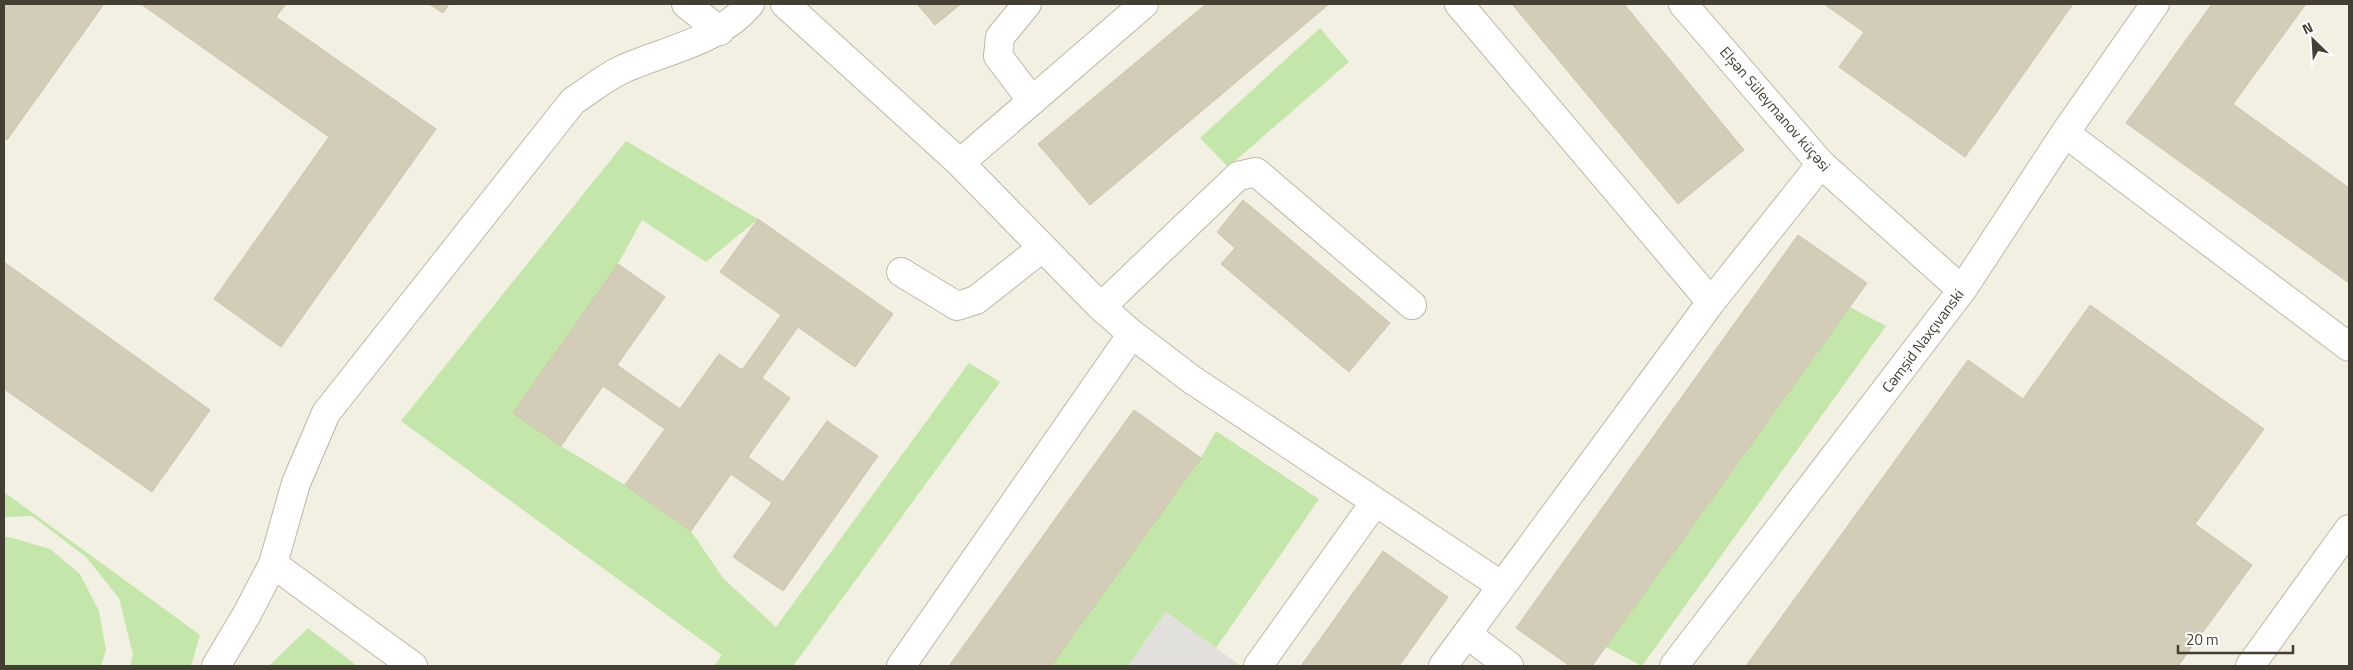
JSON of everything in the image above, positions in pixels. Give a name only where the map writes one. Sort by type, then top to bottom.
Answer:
[{"type":"street","points":[[686,4],[720,31]]},
{"type":"street","points":[[216,666],[248,614],[273,564],[296,483],[326,413],[573,101],[620,70],[720,31],[750,4]]},
{"type":"street","points":[[785,4],[960,163],[1101,307],[1132,334],[1191,379],[1502,586]]},
{"type":"street","points":[[1027,4],[1000,37],[998,56],[1032,101]]},
{"type":"street","points":[[960,163],[1144,4]]},
{"type":"street","points":[[1459,4],[1711,302]]},
{"type":"street","name":"Elşən Süleymanov küçəsi","points":[[1683,4],[1821,164],[1962,290]]},
{"type":"street","name":"Cəmşid Naxçıvanski","points":[[1674,666],[1962,290],[2065,132],[2155,4]]},
{"type":"street","points":[[2065,132],[2349,347]]},
{"type":"street","points":[[1443,666],[1711,302],[1821,164]]},
{"type":"street","points":[[1101,307],[1238,176],[1256,172],[1412,305]]},
{"type":"street","points":[[900,272],[957,306],[976,300],[1042,248]]},
{"type":"street","points":[[901,666],[1132,334]]},
{"type":"street","points":[[1258,666],[1376,502]]},
{"type":"street","points":[[2250,666],[2349,529]]},
{"type":"street","points":[[273,564],[408,665]]},
{"type":"street","points":[[1467,634],[1509,666]]},
{"type":"green space","points":[[1320,28],[1349,62],[1228,167],[1200,138]]},
{"type":"green space","points":[[626,141],[758,219],[706,262],[642,220],[618,264],[513,413],[561,446],[625,485],[691,531],[723,578],[776,627],[969,363],[1000,382],[793,666],[714,666],[722,655],[401,421]]},
{"type":"green space","points":[[1850,307],[1886,326],[1642,666],[1606,647]]},
{"type":"green space","points":[[1216,431],[1319,499],[1216,648],[1166,612],[1128,666],[1051,666],[1201,458]]},
{"type":"green space","points":[[4,492],[200,635],[191,666],[130,666],[133,655],[119,598],[86,557],[32,516],[4,517]]},
{"type":"green space","points":[[4,537],[50,549],[80,574],[99,611],[106,650],[101,666],[4,666]]},
{"type":"green space","points":[[308,628],[357,666],[269,666]]},
{"type":"shaded area","points":[[1166,612],[1241,666],[1128,666]]},
{"type":"building","points":[[4,4],[104,4],[7,140],[4,138]]},
{"type":"building","points":[[141,4],[286,4],[276,17],[436,129],[281,347],[214,299],[329,137]]},
{"type":"building","points":[[429,4],[449,4],[443,13]]},
{"type":"building","points":[[917,4],[961,4],[935,25]]},
{"type":"building","points":[[1206,4],[1329,4],[1090,205],[1038,144]]},
{"type":"building","points":[[1512,4],[1624,4],[1744,150],[1678,204]]},
{"type":"building","points":[[1824,4],[2073,4],[1965,157],[1839,67],[1864,32]]},
{"type":"building","points":[[2212,4],[2306,4],[2233,104],[2349,188],[2349,283],[2126,123]]},
{"type":"building","points":[[1243,200],[1390,323],[1349,372],[1221,264],[1235,248],[1217,232]]},
{"type":"building","points":[[758,219],[893,314],[855,367],[798,327],[762,378],[790,398],[748,457],[783,482],[827,421],[878,456],[783,591],[733,557],[772,503],[731,474],[691,531],[625,485],[665,429],[603,386],[561,446],[513,413],[618,264],[665,297],[617,365],[680,409],[719,354],[742,370],[781,315],[720,272]]},
{"type":"building","points":[[1798,235],[1867,283],[1592,666],[1570,666],[1516,628]]},
{"type":"building","points":[[4,262],[210,410],[152,492],[4,389]]},
{"type":"building","points":[[2090,305],[2264,429],[2195,524],[2252,565],[2178,666],[1746,666],[1968,360],[2023,399]]},
{"type":"building","points":[[1134,410],[1201,458],[1051,666],[949,666]]},
{"type":"building","points":[[1383,551],[1448,597],[1399,666],[1301,666]]}]
